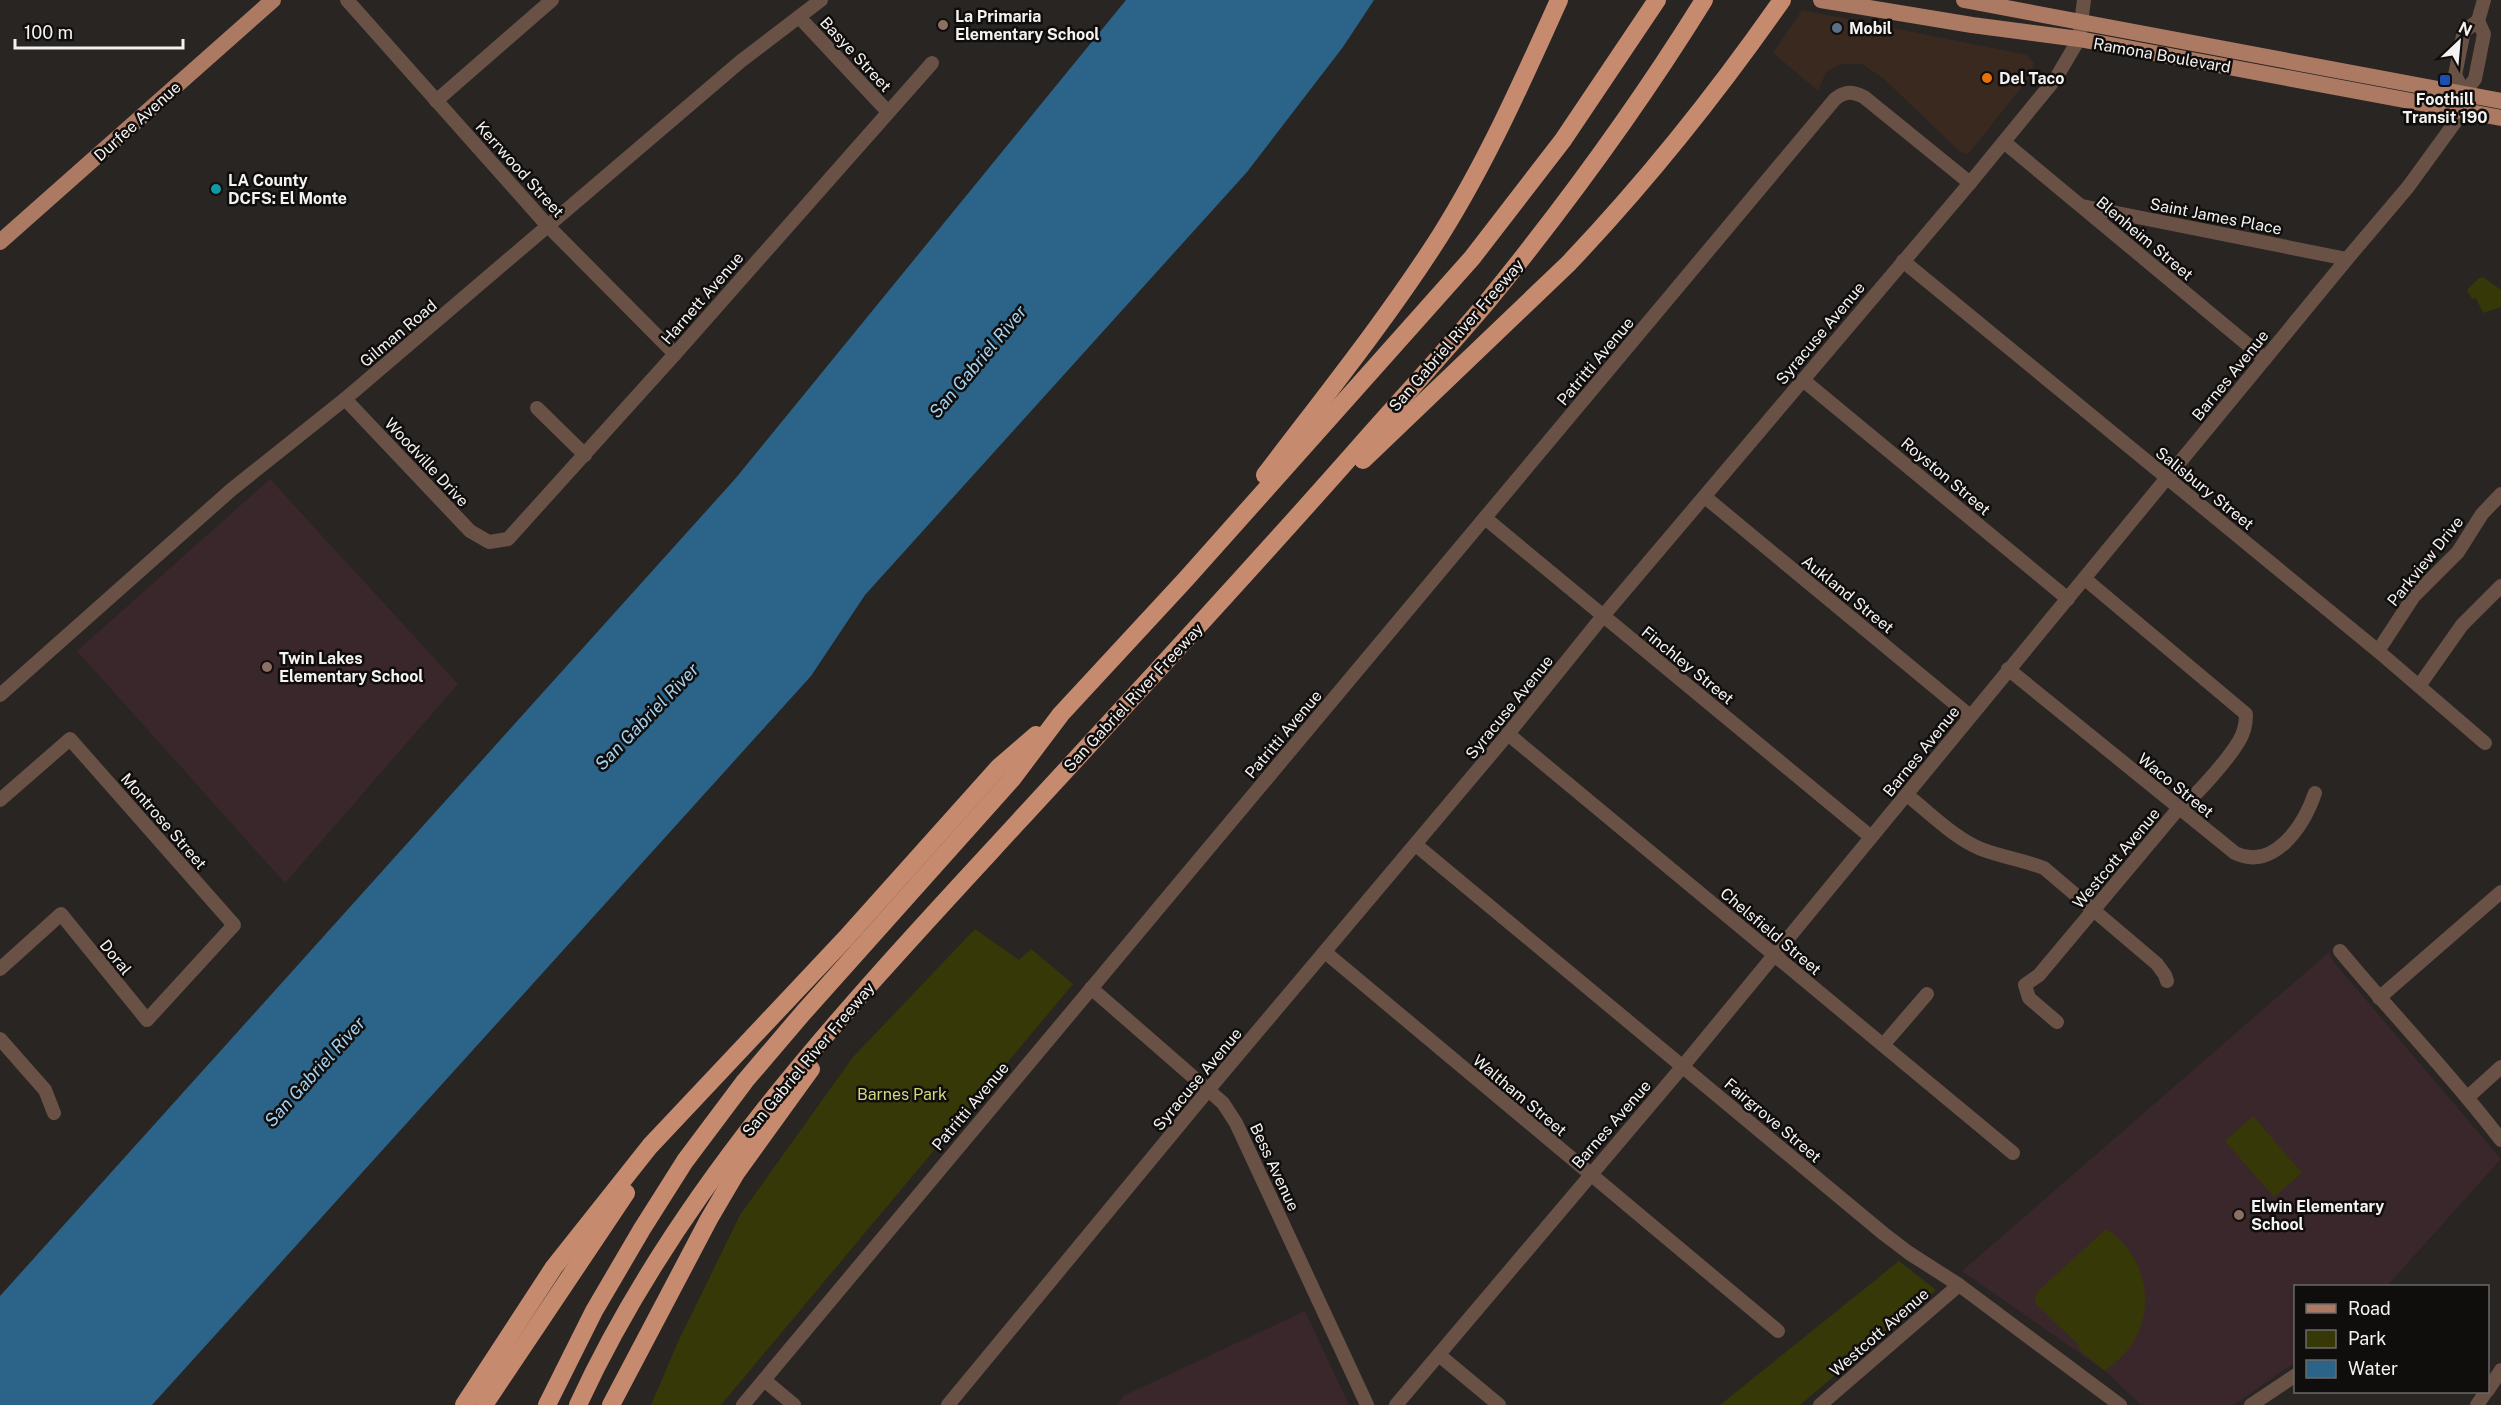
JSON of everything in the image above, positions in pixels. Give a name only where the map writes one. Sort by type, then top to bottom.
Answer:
[{"type":"highway","points":[[1186,579],[1363,346],[1440,236],[1527,72],[1559,0]]},
{"type":"highway","name":"San Gabriel River Freeway","points":[[547,1405],[594,1311],[685,1161],[745,1081],[1012,779],[1061,714],[1186,579],[1472,258],[1563,140],[1657,0]]},
{"type":"highway","name":"San Gabriel River Freeway","points":[[578,1405],[621,1323],[670,1241],[713,1177],[775,1095],[894,957],[1268,550],[1483,306],[1582,180],[1644,92],[1704,0]]},
{"type":"highway","points":[[1268,550],[1598,233],[1656,168],[1782,0]]},
{"type":"highway","points":[[464,1405],[554,1267],[650,1146],[845,939],[999,767],[1061,714]]},
{"type":"highway","points":[[611,1405],[689,1256],[736,1173],[894,957]]},
{"type":"highway","points":[[484,1405],[611,1214],[683,1113]]},
{"type":"highway","points":[[618,1405],[635,1361]]},
{"type":"main road","name":"Durfee Avenue","points":[[0,242],[273,0]]},
{"type":"main road","name":"Ramona Boulevard","points":[[1821,0],[1972,26],[2079,39],[2501,118]]},
{"type":"main road","name":"Ramona Boulevard","points":[[1964,0],[2501,101]]},
{"type":"street","name":"Kerrwood Street","points":[[347,0],[548,225],[675,354]]},
{"type":"street","points":[[436,101],[552,0]]},
{"type":"street","name":"Gilman Road","points":[[0,695],[231,490],[345,399],[741,61],[821,0]]},
{"type":"street","name":"Syracuse Avenue","points":[[948,1405],[1209,1089],[1416,845],[1603,616],[1971,183],[2056,78],[2079,39],[2084,0]]},
{"type":"street","points":[[2464,93],[2475,79],[2484,34],[2478,21],[2484,0]]},
{"type":"street","name":"Basye Street","points":[[800,18],[888,112]]},
{"type":"street","points":[[2464,111],[2464,93],[2455,75],[2464,30],[2478,21]]},
{"type":"street","name":"Harnett Avenue","points":[[489,542],[508,539],[932,63]]},
{"type":"street","name":"Patritti Avenue","points":[[743,1405],[1835,99],[1842,94],[1853,92],[1878,107],[1971,183]]},
{"type":"street","name":"Barnes Avenue","points":[[1396,1405],[1683,1066],[1907,795],[2008,669],[2408,187],[2464,111]]},
{"type":"street","name":"Blenheim Street","points":[[2004,142],[2265,359]]},
{"type":"street","name":"Saint James Place","points":[[2080,206],[2347,259]]},
{"type":"street","name":"Salisbury Street","points":[[1903,261],[2378,651],[2485,743]]},
{"type":"street","name":"Royston Street","points":[[1803,380],[2068,599]]},
{"type":"street","name":"Woodville Drive","points":[[345,399],[470,531],[489,542]]},
{"type":"street","points":[[537,408],[585,455]]},
{"type":"street","name":"Parkview Drive","points":[[2378,651],[2414,596],[2458,552],[2482,514],[2501,494]]},
{"type":"street","name":"Aukland Street","points":[[1705,497],[1970,716]]},
{"type":"street","name":"Finchley Street","points":[[1485,518],[1871,837]]},
{"type":"street","name":"Westcott Avenue","points":[[2057,1022],[2029,998],[2025,985],[2039,975],[2180,808],[2191,801],[2239,741],[2246,714],[2085,579]]},
{"type":"street","points":[[2419,686],[2462,625],[2501,586]]},
{"type":"street","name":"Waco Street","points":[[2008,669],[2235,853],[2246,858],[2270,855],[2281,846],[2308,812],[2315,793]]},
{"type":"street","name":"Chelsfield Street","points":[[1508,734],[2013,1153]]},
{"type":"street","name":"Montrose Street","points":[[0,800],[70,739],[234,925],[147,1020]]},
{"type":"street","points":[[1907,795],[1966,842],[1982,850],[2044,868],[2157,964],[2167,981]]},
{"type":"street","name":"Fairgrove Street","points":[[1416,845],[1884,1234],[1959,1285],[2112,1403]]},
{"type":"street","points":[[2379,998],[2501,892]]},
{"type":"street","name":"Doral","points":[[0,969],[60,914],[147,1020]]},
{"type":"street","points":[[2340,951],[2468,1097],[2501,1140]]},
{"type":"street","name":"Waltham Street","points":[[1325,952],[1778,1331]]},
{"type":"street","name":"Bess Avenue","points":[[1091,988],[1223,1103],[1236,1123],[1367,1405]]},
{"type":"street","points":[[1883,1045],[1927,994]]},
{"type":"street","points":[[0,1039],[45,1090],[54,1113]]},
{"type":"street","points":[[2468,1097],[2501,1067]]},
{"type":"street","name":"Westcott Avenue","points":[[1820,1405],[1959,1285]]},
{"type":"street","points":[[1439,1355],[1499,1405]]},
{"type":"street","points":[[2489,1388],[2501,1370]]},
{"type":"street","points":[[2251,1405],[2294,1376]]},
{"type":"street","points":[[764,1380],[794,1405]]},
{"type":"shaded area","points":[[1802,10],[2027,55],[2034,63],[2033,73],[1970,152],[1966,154],[1958,150],[1884,79],[1862,64],[1841,64],[1826,72],[1818,91],[1773,53]]},
{"type":"shaded area","name":"Twin Lakes Elementary School","points":[[270,479],[458,684],[285,883],[77,651]]},
{"type":"shaded area","name":"Elwin Elementary School","points":[[2329,952],[2333,961],[2501,1159],[2388,1285],[2294,1285],[2294,1363],[2234,1405],[2141,1405],[2105,1371],[1962,1271]]},
{"type":"shaded area","points":[[1305,1311],[1349,1405],[1118,1405],[1123,1396]]},
{"type":"green space","points":[[2483,277],[2501,290],[2501,307],[2483,313],[2476,298],[2472,299],[2467,290]]},
{"type":"green space","name":"Barnes Park","points":[[975,929],[1019,960],[1031,949],[1073,984],[721,1405],[651,1405],[677,1344],[740,1215],[853,1057]]},
{"type":"green space","points":[[2253,1116],[2302,1173],[2274,1197],[2225,1141]]},
{"type":"green space","points":[[2106,1229],[2130,1252],[2143,1281],[2145,1297],[2140,1329],[2132,1344],[2105,1371],[2080,1350],[2078,1344],[2035,1303],[2036,1293]]},
{"type":"green space","points":[[1899,1261],[1936,1290],[1800,1405],[1720,1405]]},
{"type":"water","name":"San Gabriel River","points":[[1126,0],[1374,0],[1343,47],[1247,172],[865,595],[811,676],[152,1405],[0,1405],[0,1296],[735,479]]},
{"type":"place","name":"La Primaria Elementary School","points":[[943,25]]},
{"type":"place","name":"Mobil","points":[[1837,28]]},
{"type":"place","name":"Del Taco","points":[[1987,78]]},
{"type":"place","name":"Foothill Transit 190","points":[[2445,80]]},
{"type":"place","name":"LA County DCFS: El Monte","points":[[216,189]]},
{"type":"place","name":"Twin Lakes Elementary School","points":[[267,667]]},
{"type":"place","name":"Elwin Elementary School","points":[[2239,1215]]}]
